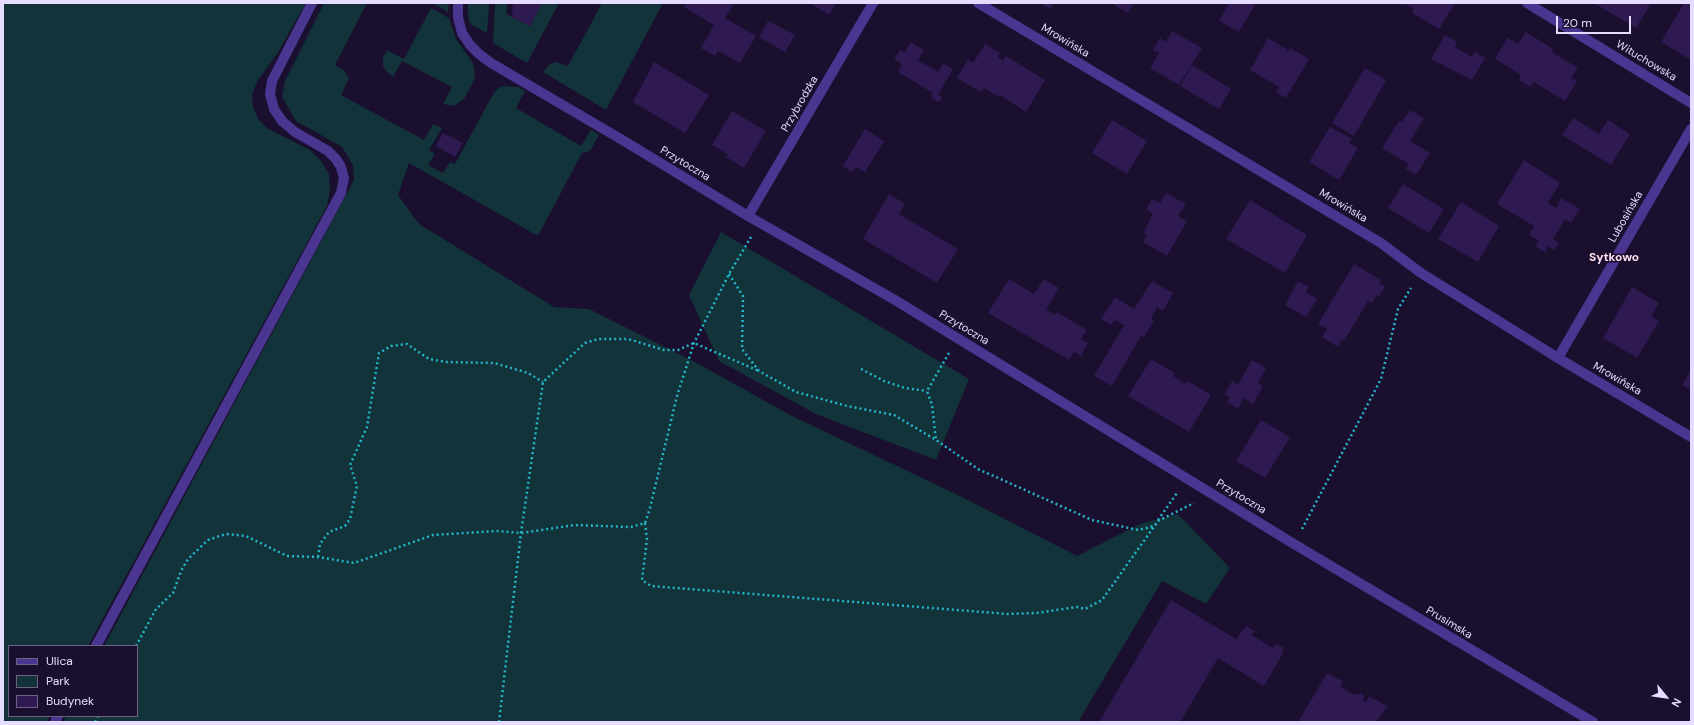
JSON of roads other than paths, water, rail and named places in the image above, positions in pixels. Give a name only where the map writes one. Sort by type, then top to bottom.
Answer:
[{"type":"street","points":[[97,645],[341,193],[344,178],[341,167],[336,159],[328,151],[295,132],[282,121],[274,109],[270,94],[272,81],[312,3]]},
{"type":"street","name":"Przytoczna","points":[[458,3],[458,17],[462,33],[470,45],[491,63],[619,138],[759,223],[895,300],[1294,544]]},
{"type":"street","name":"Przybrodzka","points":[[748,216],[873,3]]},
{"type":"street","name":"Mrowińska","points":[[978,3],[1381,243],[1421,273],[1558,358],[1691,437]]},
{"type":"street","name":"Wituchowska","points":[[1527,3],[1691,103]]},
{"type":"street","name":"Lubosińska","points":[[1558,358],[1691,129]]},
{"type":"street","name":"Prusimska","points":[[1294,544],[1593,722]]},
{"type":"district","name":"Sytkowo","points":[[1614,258]]}]
